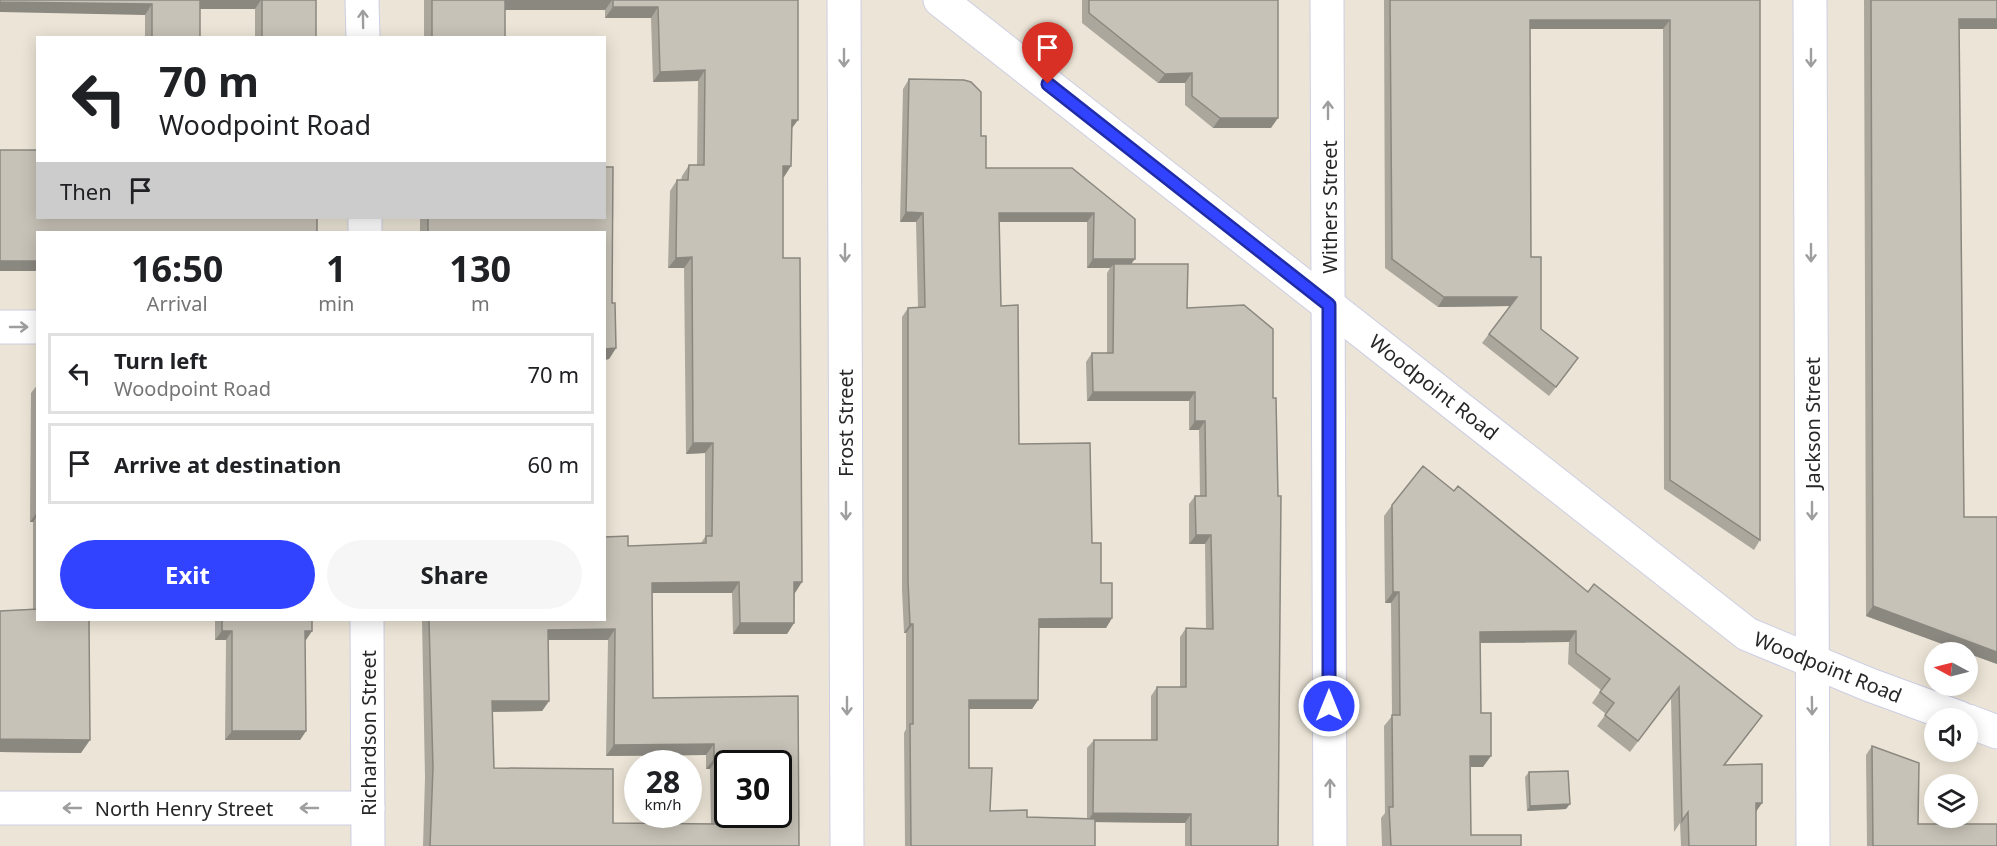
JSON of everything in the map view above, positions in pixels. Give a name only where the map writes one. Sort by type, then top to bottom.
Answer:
[{"type":"street","points":[[362,0],[363,36]]},
{"type":"street","name":"Frost Street","points":[[844,0],[847,846]]},
{"type":"street","name":"Woodpoint Road","points":[[940,0],[1747,634],[1934,708]]},
{"type":"street","name":"Withers Street","points":[[1327,0],[1330,846]]},
{"type":"street","name":"Jackson Street","points":[[1810,0],[1813,846]]},
{"type":"street","points":[[0,327],[36,327]]},
{"type":"street","name":"Richardson Street","points":[[367,621],[368,846]]},
{"type":"street","points":[[1978,725],[1997,732]]},
{"type":"street","name":"North Henry Street","points":[[0,808],[368,808]]},
{"type":"building","points":[[0,0],[200,0],[200,36],[152,36],[152,4],[0,2]]},
{"type":"building","points":[[262,0],[316,0],[316,36],[262,36]]},
{"type":"building","points":[[432,0],[505,0],[505,36],[432,36]]},
{"type":"building","points":[[613,0],[798,0],[798,120],[792,120],[791,166],[783,166],[783,258],[800,258],[802,582],[794,582],[794,623],[740,623],[739,582],[652,583],[653,698],[798,696],[799,846],[430,846],[433,768],[429,621],[606,621],[606,537],[628,536],[628,546],[706,543],[706,536],[712,536],[713,443],[693,443],[692,257],[676,258],[677,180],[688,180],[689,165],[704,165],[705,70],[660,72],[658,7],[613,7]],"holes":[[[615,629],[614,745],[714,744],[714,750],[792,750],[792,828],[714,828],[714,824],[702,824],[702,828],[624,828],[624,823],[613,823],[613,769],[494,768],[492,701],[549,701],[548,630]]]},
{"type":"building","points":[[1089,0],[1278,0],[1278,118],[1220,118],[1192,96],[1192,73],[1165,74],[1089,13]]},
{"type":"building","points":[[1390,0],[1760,0],[1760,540],[1670,480],[1670,20],[1530,20],[1531,257],[1541,257],[1541,329],[1578,358],[1556,387],[1489,334],[1517,297],[1444,297],[1392,259]]},
{"type":"building","points":[[1871,0],[1997,0],[1997,19],[1959,19],[1964,517],[1997,517],[1997,652],[1978,645],[1978,642],[1970,642],[1873,606]]},
{"type":"building","points":[[909,79],[964,80],[971,82],[981,92],[981,136],[986,136],[986,168],[1072,168],[1135,219],[1135,259],[1093,259],[1094,213],[999,213],[1001,306],[1018,305],[1019,444],[1090,443],[1092,543],[1101,543],[1101,583],[1112,583],[1112,618],[1039,619],[1038,700],[969,700],[969,768],[992,768],[990,811],[1027,810],[1027,817],[1095,819],[1095,846],[911,846],[910,724],[913,724],[913,624],[910,624],[908,581],[908,308],[925,307],[923,213],[906,212]]},
{"type":"building","points":[[0,150],[36,150],[36,219],[317,219],[317,231],[36,231],[36,261],[0,261]]},
{"type":"building","points":[[606,167],[613,167],[612,303],[615,303],[616,348],[606,349],[606,231],[428,231],[428,219],[606,219]]},
{"type":"building","points":[[1114,264],[1188,264],[1187,308],[1244,305],[1273,329],[1273,398],[1276,398],[1278,496],[1281,496],[1278,846],[1191,846],[1191,814],[1093,813],[1094,740],[1157,740],[1157,687],[1186,687],[1186,628],[1213,629],[1211,535],[1196,535],[1195,496],[1206,496],[1205,421],[1195,421],[1195,392],[1093,392],[1092,353],[1113,353]]},
{"type":"building","points":[[1423,466],[1454,491],[1458,486],[1588,592],[1594,584],[1762,716],[1724,765],[1762,764],[1762,803],[1756,803],[1756,846],[1689,846],[1688,812],[1682,821],[1679,687],[1638,741],[1605,715],[1614,703],[1600,692],[1610,679],[1576,653],[1576,631],[1480,632],[1481,713],[1491,713],[1491,756],[1470,756],[1471,835],[1521,835],[1521,846],[1391,846],[1389,807],[1393,807],[1392,715],[1400,715],[1399,592],[1393,592],[1392,505]]},
{"type":"building","points":[[36,609],[36,621],[89,621],[90,740],[0,739],[0,611]]},
{"type":"building","points":[[222,621],[312,621],[312,631],[305,631],[306,731],[232,731],[232,631],[222,631]]},
{"type":"building","points":[[1872,746],[1919,763],[1918,824],[1924,824],[1924,828],[1978,828],[1978,824],[1997,824],[1997,846],[1873,846]]},
{"type":"building","points":[[1568,771],[1570,804],[1530,806],[1529,772]]},
{"type":"route","points":[[1048,84],[1329,305],[1329,706]]}]
